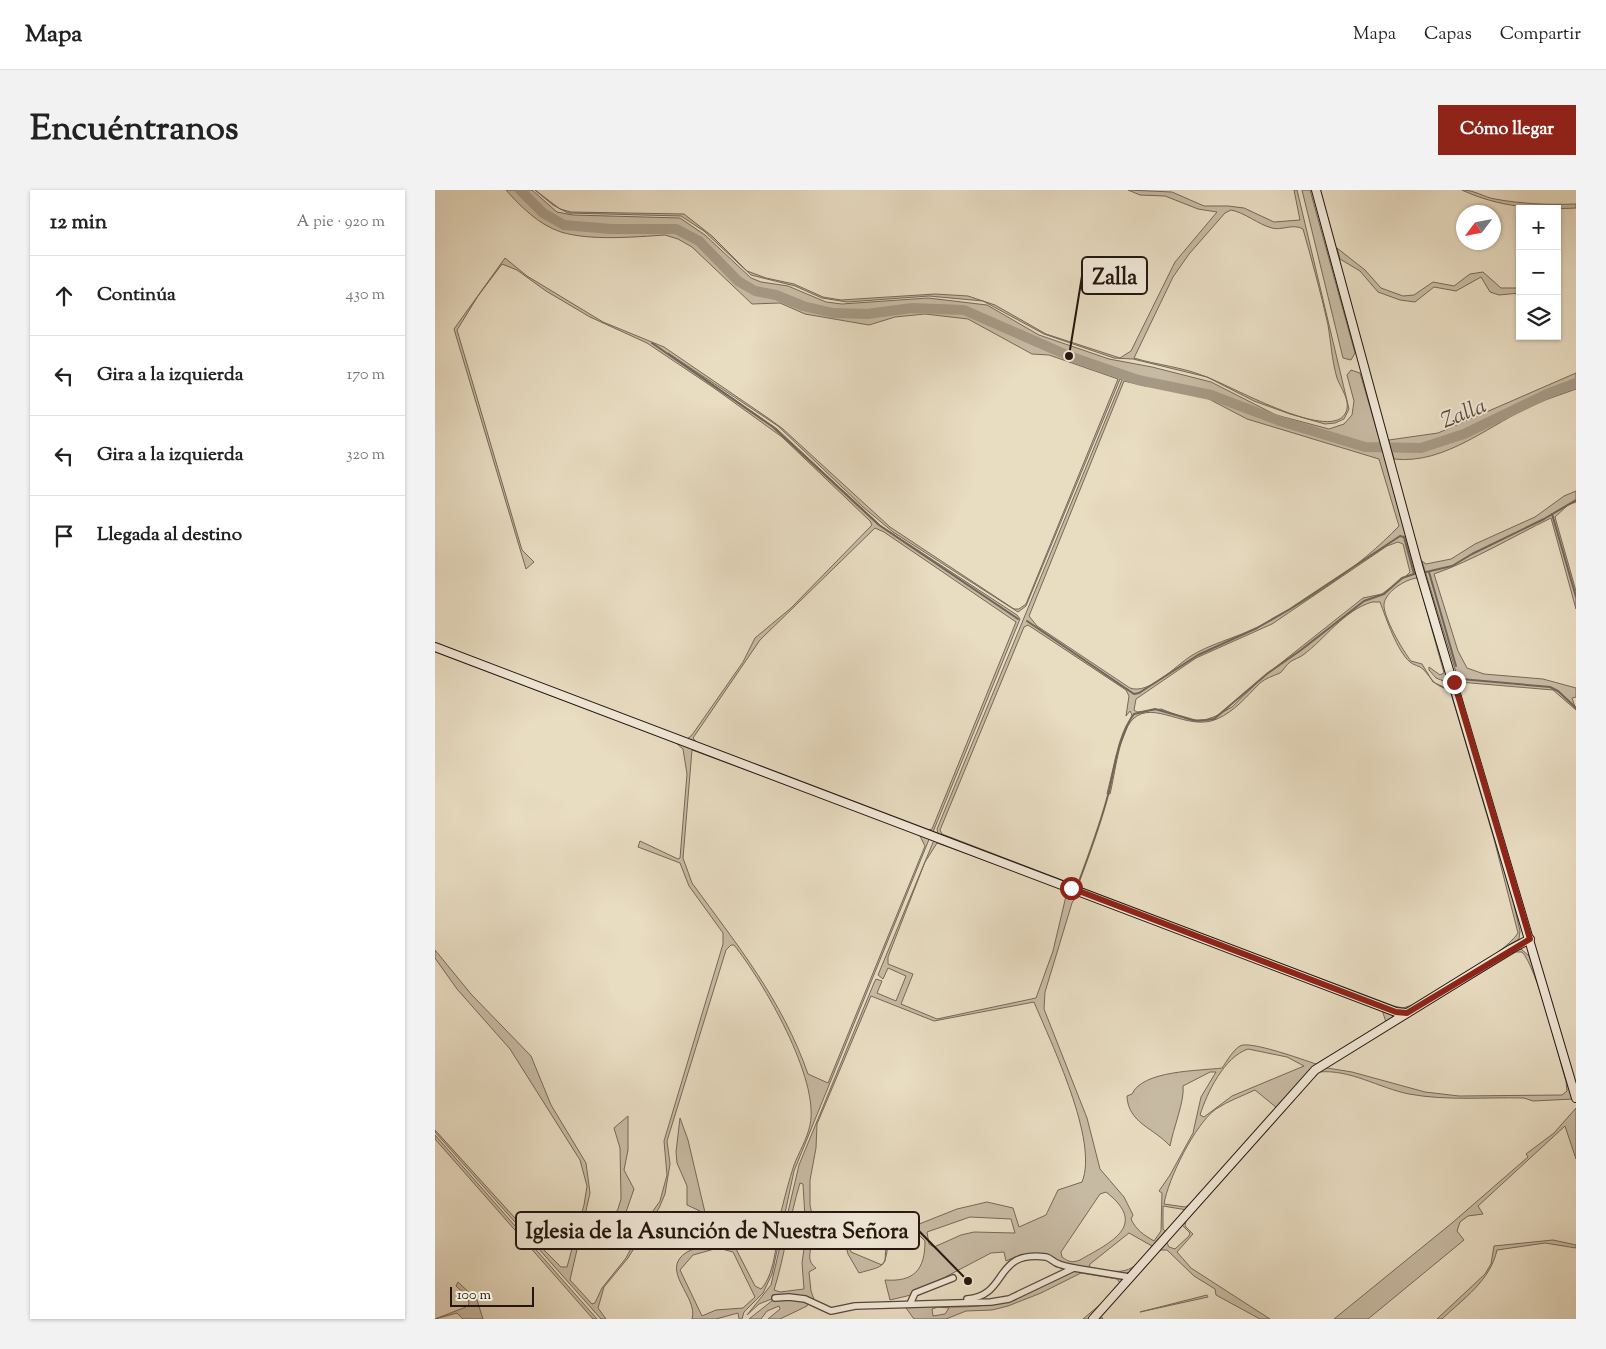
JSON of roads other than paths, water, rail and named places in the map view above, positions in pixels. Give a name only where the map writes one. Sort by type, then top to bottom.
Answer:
[{"type":"street","points":[[1316,190],[1388,458],[1575,1092]]},
{"type":"street","points":[[435,647],[1396,1012],[1407,1013]]},
{"type":"street","points":[[1093,1319],[1315,1070],[1530,939]]},
{"type":"street","points":[[1565,1060],[1576,1076]]},
{"type":"street","points":[[775,1298],[805,1299],[831,1311],[855,1306],[910,1304],[979,1298],[991,1291],[1010,1263],[1026,1257],[1049,1258],[1057,1264],[1129,1277]]},
{"type":"street","points":[[922,1303],[991,1302],[1009,1299],[1075,1268]]},
{"type":"street","points":[[910,1304],[915,1293],[953,1278]]},
{"type":"street","points":[[831,1311],[831,1319]]},
{"type":"waterway","name":"Zalla","points":[[520,190],[543,213],[564,225],[611,229],[676,229],[699,241],[738,281],[755,291],[776,295],[803,306],[833,313],[867,314],[912,308],[964,310],[1069,356],[1138,380],[1211,395],[1280,421],[1365,447],[1421,448],[1464,434],[1547,394],[1576,383]]},
{"type":"waterway","points":[[652,343],[773,427],[879,525],[1018,619]]},
{"type":"waterway","points":[[1426,572],[1452,566],[1472,554],[1544,519],[1576,500]]},
{"type":"waterway","points":[[1552,514],[1576,597]]},
{"type":"waterway","points":[[1027,621],[1134,694],[1139,693],[1198,655],[1257,628],[1290,609],[1400,536],[1404,537],[1414,574],[1416,573]]},
{"type":"waterway","points":[[1429,572],[1456,666]]},
{"type":"waterway","points":[[1077,887],[1105,807],[1120,742],[1134,714],[1155,709],[1197,721],[1214,719],[1268,673],[1364,601],[1384,594],[1402,578],[1414,574]]},
{"type":"waterway","points":[[1458,673],[1461,679],[1550,687],[1558,691],[1576,708]]},
{"type":"waterway","points":[[1072,899],[1075,893]]},
{"type":"place","name":"Zalla","points":[[1069,356]]},
{"type":"place","name":"Iglesia de la Asunción de Nuestra Señora","points":[[968,1281]]}]
